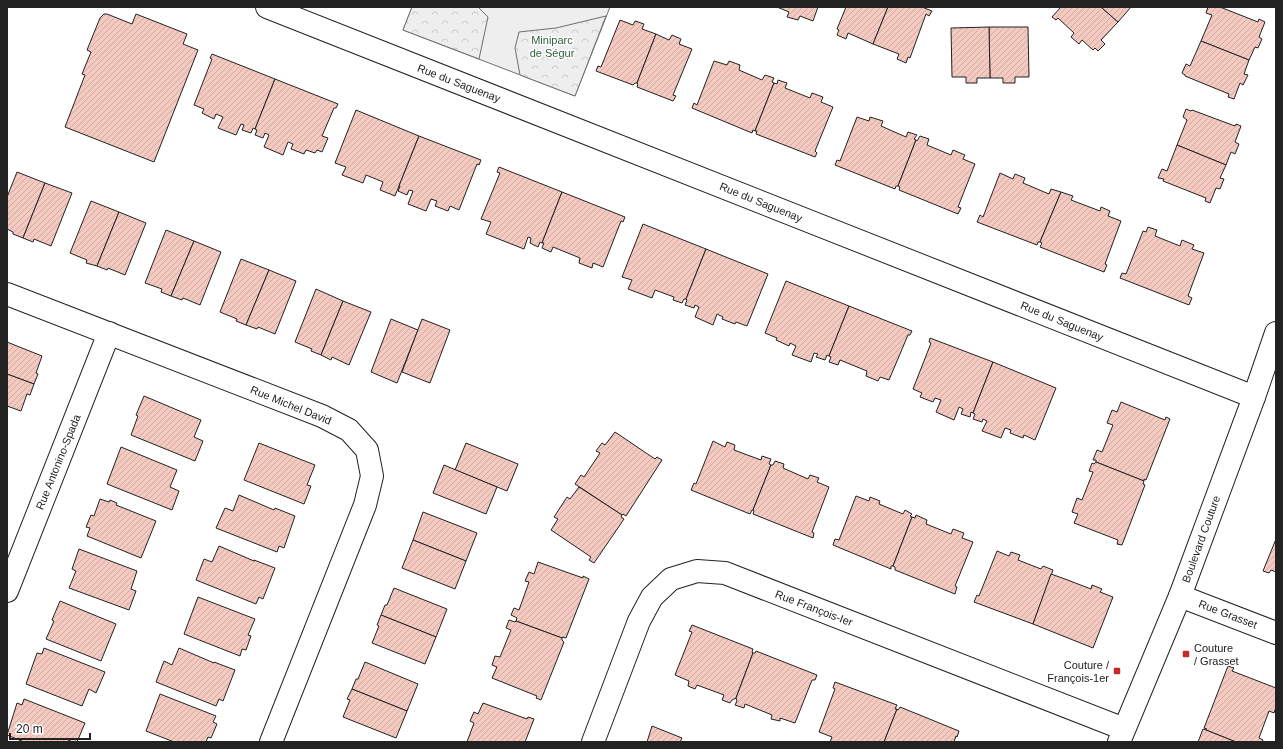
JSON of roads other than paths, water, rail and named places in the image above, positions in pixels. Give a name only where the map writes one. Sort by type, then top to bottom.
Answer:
[{"type":"street","name":"Rue du Saguenay","points":[[267,7],[1254,397]]},
{"type":"street","name":"Rue Michel David","points":[[7,294],[322,416],[349,430],[367,450],[372,476],[365,506],[270,742]]},
{"type":"street","name":"Rue Antonino-Spada","points":[[7,591],[109,333]]},
{"type":"street","name":"Boulevard Couture","points":[[1122,736],[1180,596],[1254,397],[1276,333]]},
{"type":"street","name":"Rue François-Ier","points":[[593,742],[639,621],[652,597],[671,579],[697,571],[725,574],[1122,736]]},
{"type":"street","name":"Rue Grasset","points":[[1180,596],[1276,633]]},
{"type":"place","name":"Couture / Grasset","points":[[1186,654]]},
{"type":"place","name":"Couture / François-1er","points":[[1117,671]]},
{"type":"park label","name":"Miniparc de Ségur","points":[[552,46]]}]
